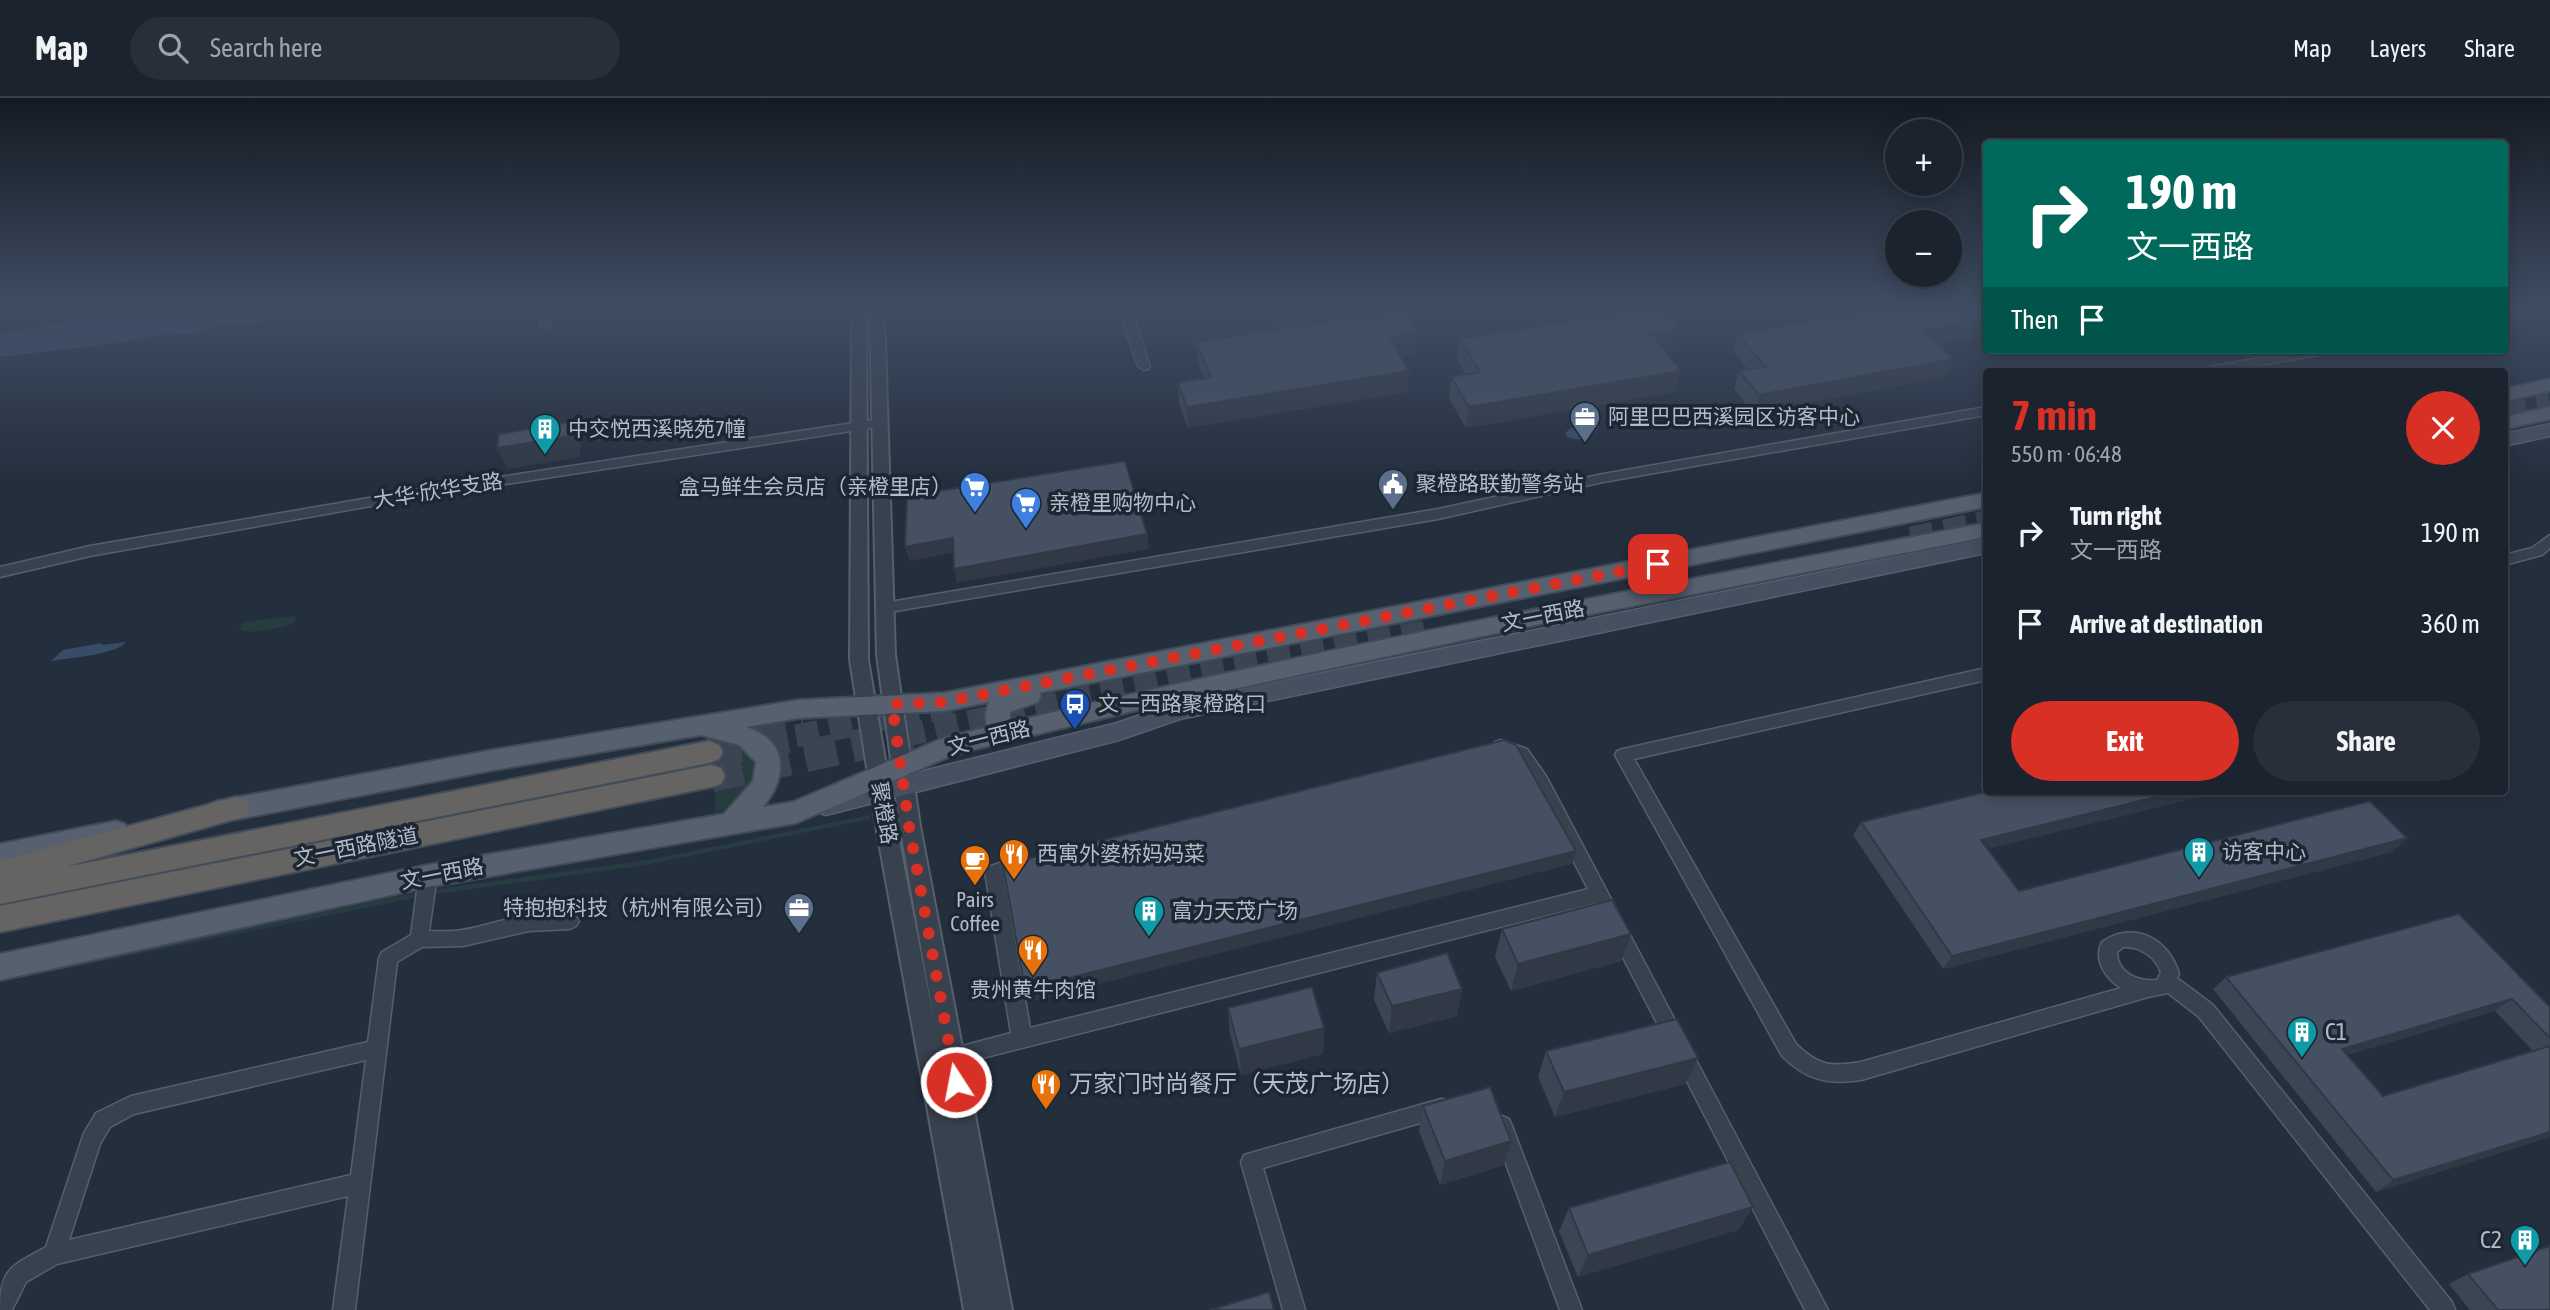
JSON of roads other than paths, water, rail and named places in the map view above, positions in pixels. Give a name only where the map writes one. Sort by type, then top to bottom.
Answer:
[{"type":"highway","name":"文一西路隧道","points":[[0,892],[710,764],[0,921]]},
{"type":"highway","points":[[0,873],[236,808]]},
{"type":"main road","points":[[2508,394],[2550,385]]},
{"type":"main road","points":[[2508,433],[2550,413]]},
{"type":"main road","points":[[2508,434],[2550,430]]},
{"type":"main road","name":"文一西路","points":[[0,855],[379,780],[799,709],[944,702],[1983,500]]},
{"type":"main road","name":"文一西路","points":[[0,967],[428,876],[796,813],[891,780],[950,746],[1166,694],[1550,614],[1682,591],[1983,531]]},
{"type":"main road","points":[[891,780],[1119,731],[1178,712],[1983,547]]},
{"type":"main road","points":[[1682,591],[1761,592]]},
{"type":"main road","points":[[1022,729],[1008,730],[998,724],[999,706],[1009,701],[1108,679],[1168,658]]},
{"type":"main road","points":[[699,726],[744,737],[754,742],[768,759],[769,775],[764,788],[757,800],[732,824]]},
{"type":"street","name":"聚橙路","points":[[859,367],[859,660],[866,706],[891,780],[941,1059],[977,1310]]},
{"type":"street","name":"聚橙路","points":[[878,367],[884,608],[892,704],[891,780]]},
{"type":"street","points":[[884,608],[1438,514],[1603,478],[1983,412]]},
{"type":"street","name":"大华·欣华支路","points":[[0,572],[90,551],[421,494],[879,423]]},
{"type":"street","points":[[2508,559],[2537,552],[2550,540]]},
{"type":"street","points":[[1983,675],[1623,755],[1789,1050],[1802,1064],[1821,1074],[1861,1071],[2144,990],[2163,987],[2168,982],[2168,966],[2157,951],[2138,940],[2119,940],[2112,943],[2107,955],[2114,973],[2123,981],[2144,990]]},
{"type":"street","points":[[1489,749],[1502,745],[1521,753],[1540,781],[1817,1310]]},
{"type":"street","points":[[1021,1038],[994,872],[1048,859]]},
{"type":"street","points":[[419,939],[428,876]]},
{"type":"street","points":[[941,1059],[1599,894]]},
{"type":"street","points":[[345,1310],[388,958],[419,939],[460,938],[547,919],[570,922]]},
{"type":"street","points":[[2168,982],[2206,1011],[2444,1310]]},
{"type":"street","points":[[54,1254],[91,1140],[103,1120],[131,1105],[376,1049]]},
{"type":"street","name":"聚橙路","points":[[941,1059],[999,1310]]},
{"type":"street","points":[[1294,1310],[1251,1162],[1459,1103]]},
{"type":"street","points":[[1495,1106],[1572,1310]]},
{"type":"street","points":[[1,1310],[18,1274],[54,1254],[359,1183]]},
{"type":"water","points":[[1593,421],[1599,426],[1590,436],[1576,439],[1566,436],[1566,432],[1580,422]]},
{"type":"water","points":[[126,642],[102,653],[51,661],[63,650]]},
{"type":"tunnel","points":[[2508,413],[2550,404]]},
{"type":"tunnel","points":[[1911,538],[1983,523]]},
{"type":"tunnel","points":[[902,736],[1158,682],[1434,630]]},
{"type":"tunnel","points":[[796,736],[954,706]]},
{"type":"tunnel","points":[[709,752],[805,734]]},
{"type":"tunnel","points":[[711,776],[911,734]]},
{"type":"place","name":"阿里巴巴西溪园区访客中心","points":[[1585,444]]},
{"type":"place","name":"中交悦西溪晓苑7幢","points":[[545,456]]},
{"type":"place","name":"聚橙路联勤警务站","points":[[1393,511]]},
{"type":"place","name":"盒马鲜生会员店（亲橙里店）","points":[[975,514]]},
{"type":"place","name":"亲橙里购物中心","points":[[1026,530]]},
{"type":"place","name":"文一西路聚橙路口","points":[[1075,731]]},
{"type":"place","name":"访客中心","points":[[2199,879]]},
{"type":"place","name":"西寓外婆桥妈妈菜","points":[[1014,881]]},
{"type":"place","name":"Pairs Coffee","points":[[975,887]]},
{"type":"place","name":"特抱抱科技（杭州有限公司）","points":[[799,935]]},
{"type":"place","name":"富力天茂广场","points":[[1149,938]]},
{"type":"place","name":"贵州黄牛肉馆","points":[[1033,977]]},
{"type":"place","name":"C1","points":[[2302,1059]]},
{"type":"place","name":"万家门时尚餐厅（天茂广场店）","points":[[1046,1111]]},
{"type":"place","name":"C2","points":[[2525,1267]]}]
